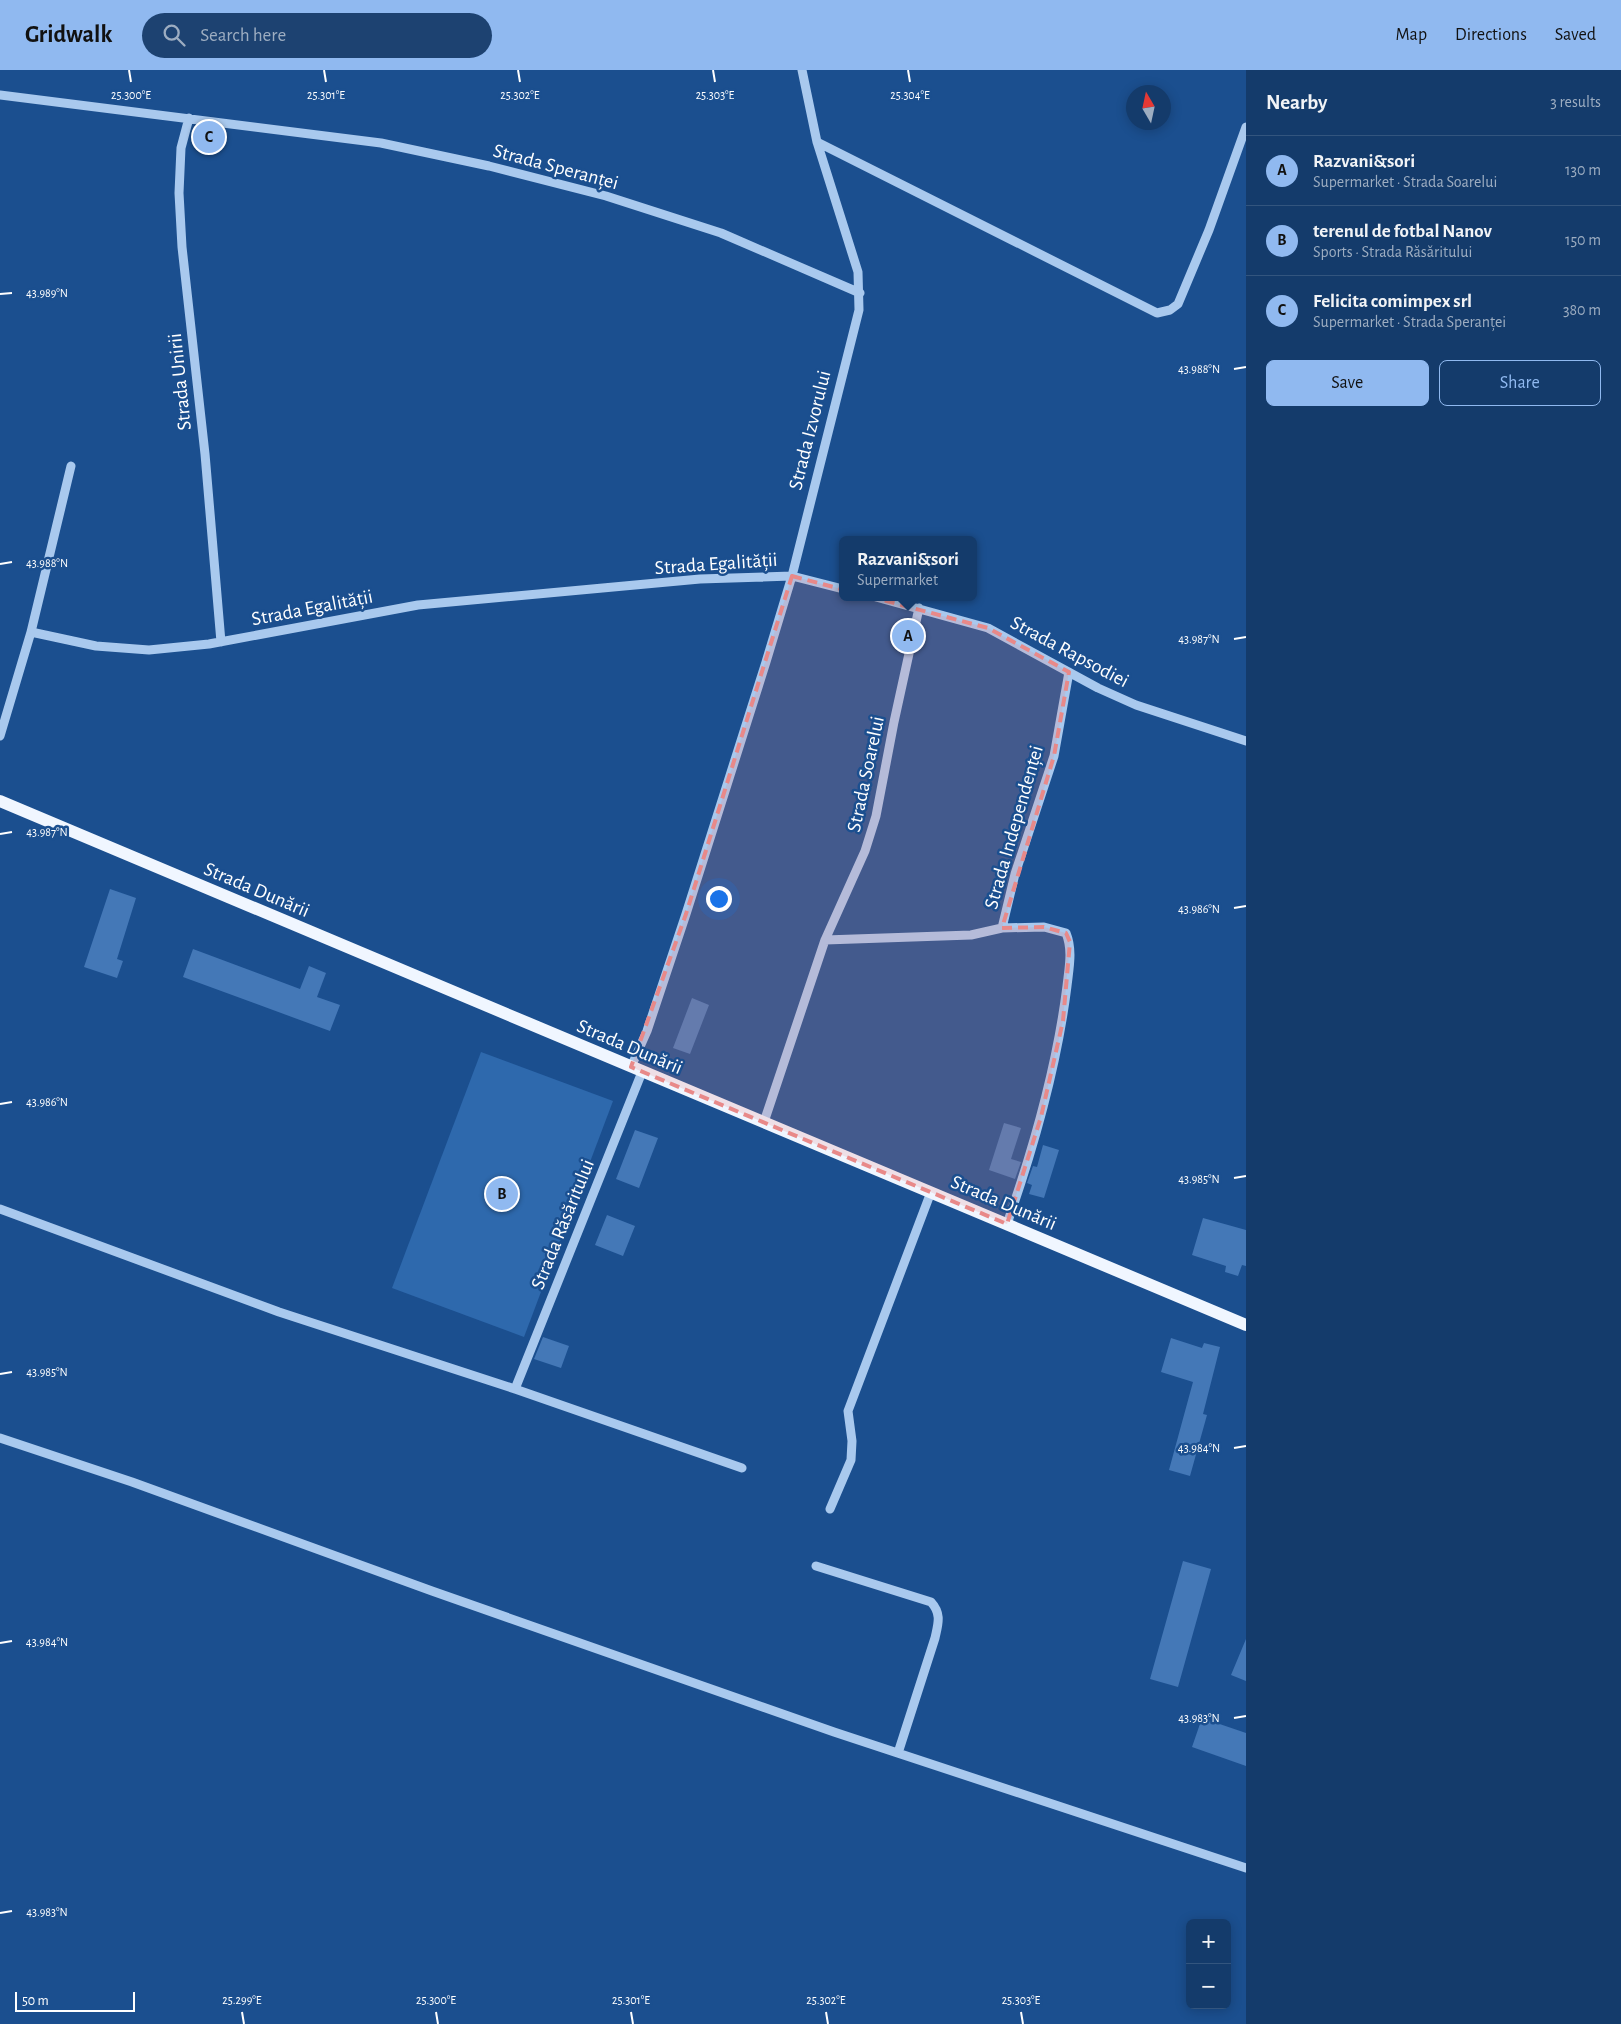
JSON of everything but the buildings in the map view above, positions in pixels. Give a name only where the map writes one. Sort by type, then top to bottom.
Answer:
[{"type":"main road","name":"Strada Dunării","points":[[0,801],[1246,1325]]},
{"type":"street","points":[[802,70],[817,142],[858,272],[860,294]]},
{"type":"street","name":"Strada Speranței","points":[[0,95],[381,144],[489,166],[606,196],[722,233],[860,294]]},
{"type":"street","name":"Strada Unirii","points":[[189,118],[181,148],[179,193],[205,454],[221,642]]},
{"type":"street","points":[[817,142],[1156,312],[1170,310],[1178,304],[1209,230],[1246,127]]},
{"type":"street","name":"Strada Izvorului","points":[[792,576],[859,310],[860,294]]},
{"type":"street","points":[[0,736],[31,632],[71,466]]},
{"type":"street","points":[[792,576],[839,588]]},
{"type":"street","name":"Strada Egalității","points":[[31,632],[96,646],[149,650],[221,642],[418,605],[700,579],[792,576],[636,1069]]},
{"type":"street","name":"Strada Rapsodiei","points":[[892,601],[988,628],[1069,672],[1136,705],[1246,741]]},
{"type":"street","name":"Strada Soarelui","points":[[764,1122],[825,940],[865,851],[876,816],[919,608]]},
{"type":"street","name":"Strada Independenței","points":[[1007,1224],[1041,1116],[1060,1031],[1070,942],[1066,933],[1044,926],[1002,928],[1015,874],[1054,756],[1069,672]]},
{"type":"street","points":[[825,940],[970,935],[1002,928]]},
{"type":"street","name":"Strada Răsăritului","points":[[515,1389],[636,1069]]},
{"type":"street","points":[[830,1509],[851,1460],[852,1441],[848,1412],[931,1192]]},
{"type":"street","points":[[0,1209],[279,1312],[515,1389],[742,1468]]},
{"type":"street","points":[[0,1438],[132,1482],[432,1591],[898,1753],[1246,1868]]},
{"type":"street","points":[[816,1566],[931,1602],[938,1610],[939,1620],[935,1638],[898,1753]]},
{"type":"highlighted area","points":[[792,576],[988,628],[1069,672],[1054,756],[1002,928],[1044,927],[1066,933],[1070,942],[1063,1021],[1041,1117],[1007,1224],[631,1067],[686,914]]},
{"type":"shaded area","points":[[481,1052],[613,1101],[524,1337],[392,1288]]},
{"type":"place","name":"Felicita comimpex srl","points":[[209,137]]},
{"type":"place","name":"Razvani&sori","points":[[908,636]]},
{"type":"place","name":"terenul de fotbal Nanov","points":[[502,1194]]}]
